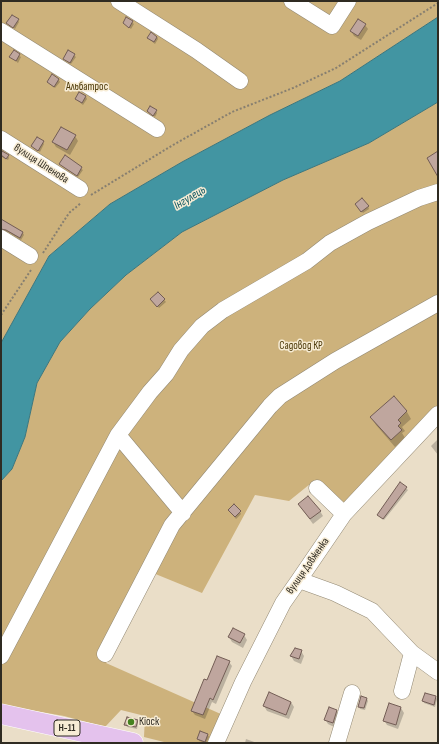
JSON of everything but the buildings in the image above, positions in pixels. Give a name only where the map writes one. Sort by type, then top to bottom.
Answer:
[{"type":"main road","name":"Н-11","points":[[1,714],[94,739],[133,743]]},
{"type":"street","points":[[119,1],[196,50],[240,81]]},
{"type":"street","points":[[292,1],[332,26],[348,1]]},
{"type":"street","points":[[1,31],[157,130]]},
{"type":"street","name":"вулиця Шпенова","points":[[1,138],[83,197]]},
{"type":"street","points":[[1,656],[118,435],[150,392],[166,374],[181,350],[202,326],[223,310],[307,261],[330,243],[419,198],[438,192]]},
{"type":"street","points":[[1,238],[34,260]]},
{"type":"street","points":[[105,654],[172,525],[260,417],[280,396],[335,361],[438,303]]},
{"type":"street","name":"вулиця Довженка","points":[[216,743],[243,682],[283,603],[344,514],[438,414]]},
{"type":"street","points":[[118,435],[183,513]]},
{"type":"street","points":[[317,488],[344,514]]},
{"type":"street","points":[[299,580],[341,596],[372,612],[412,653],[438,672]]},
{"type":"street","points":[[402,690],[412,653]]},
{"type":"street","points":[[337,743],[352,692]]},
{"type":"path","points":[[1,315],[34,260],[69,212],[83,197],[232,112],[293,88],[336,68],[438,3]]},
{"type":"green space","name":"Альбатрос","points":[[1,1],[438,1],[438,17],[340,81],[270,115],[182,162],[110,204],[49,256],[1,343]]},
{"type":"green space","name":"Садовод КР","points":[[438,102],[438,408],[343,509],[315,480],[289,501],[255,495],[202,593],[153,573],[106,663],[223,715],[210,743],[168,743],[144,737],[145,716],[121,710],[105,727],[64,716],[1,705],[1,481],[12,469],[25,437],[37,383],[60,342],[90,309],[126,275],[182,232],[283,180],[369,143]]},
{"type":"water","name":"Інгулець","points":[[438,17],[438,102],[369,143],[283,180],[182,232],[126,275],[90,309],[60,342],[37,383],[25,437],[12,469],[1,481],[1,343],[49,256],[110,204],[182,162],[270,115],[340,81]]},
{"type":"place","name":"Кіоск","points":[[131,722]]}]
